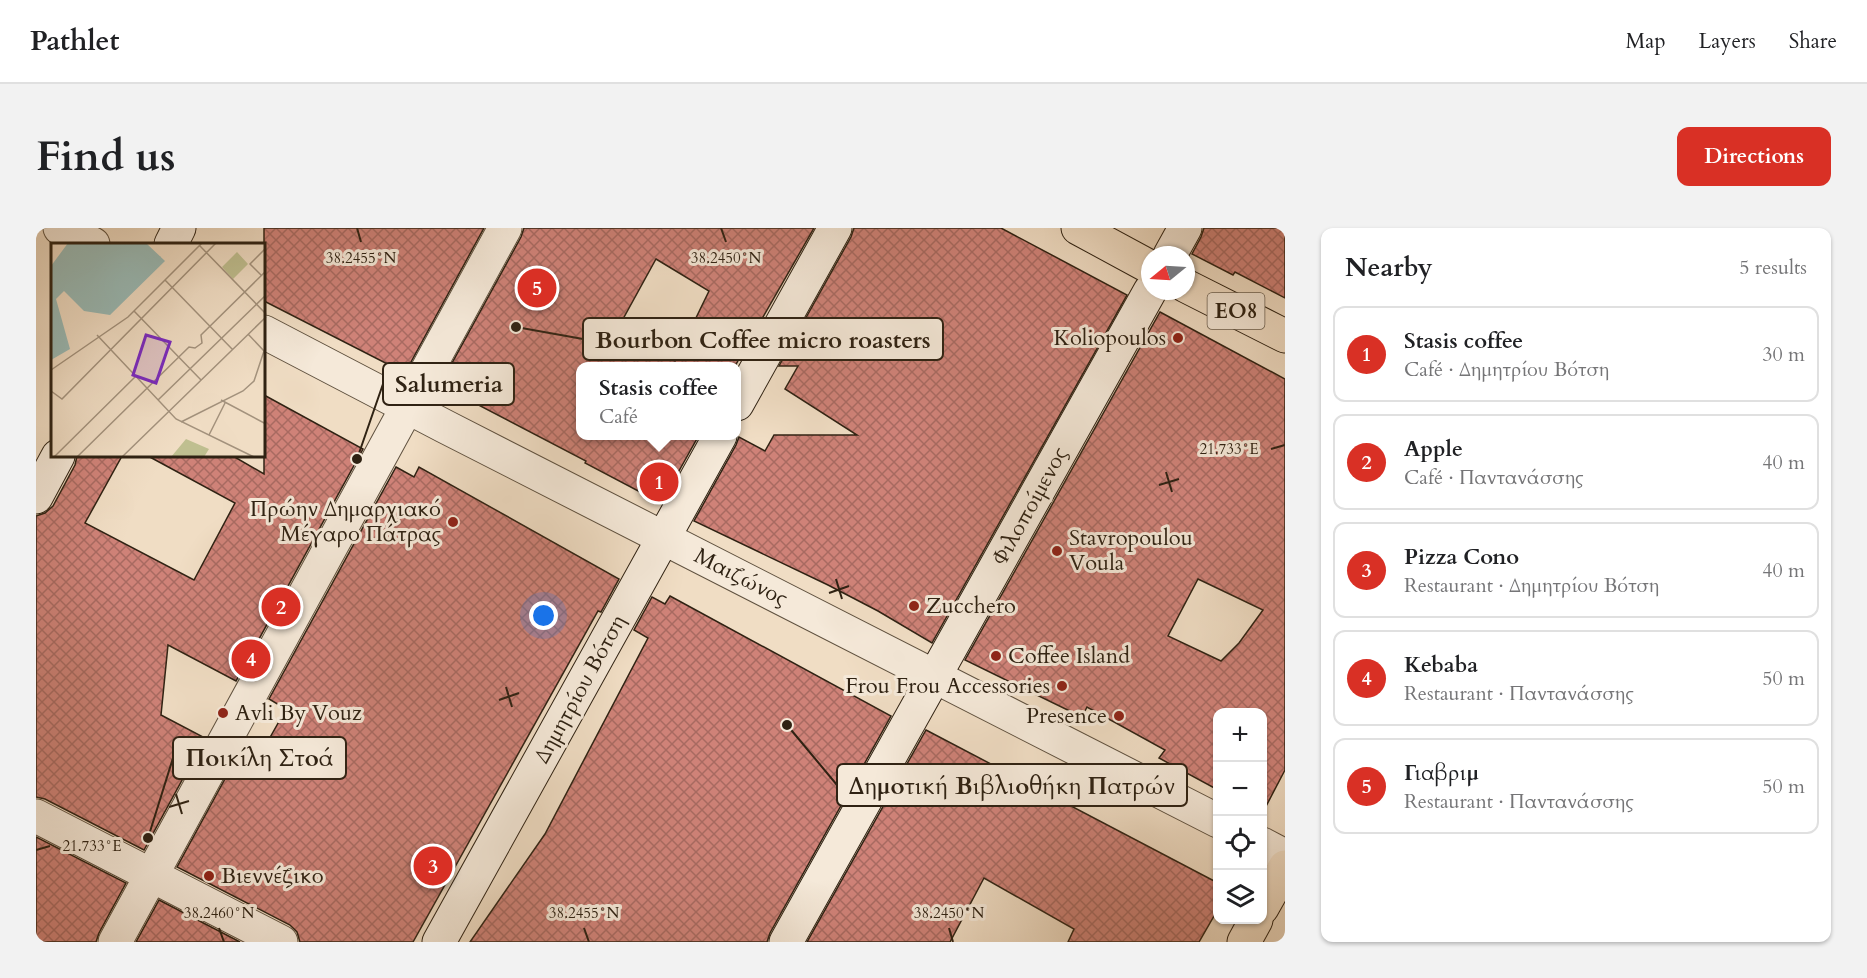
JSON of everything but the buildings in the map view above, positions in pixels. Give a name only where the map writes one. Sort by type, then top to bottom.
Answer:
[{"type":"main road","points":[[1078,228],[1141,262]]},
{"type":"main road","name":"ΕΟ8","points":[[1195,291],[1285,336]]},
{"type":"main road","points":[[1267,901],[1285,867]]},
{"type":"main road","points":[[1244,942],[1254,924]]},
{"type":"street","points":[[60,228],[91,243]]},
{"type":"street","points":[[172,243],[179,228]]},
{"type":"street","points":[[115,942],[505,228]]},
{"type":"street","points":[[741,397],[835,228]]},
{"type":"street","points":[[1175,246],[1185,228]]},
{"type":"street","name":"Φιλοποίμενος","points":[[786,942],[1145,300]]},
{"type":"street","name":"Μαιζώνος","points":[[266,333],[1213,818]]},
{"type":"street","name":"Δημητρίου Βότση","points":[[440,942],[717,440]]},
{"type":"street","points":[[36,497],[57,458]]},
{"type":"street","points":[[36,816],[280,942]]},
{"type":"street","points":[[1267,846],[1285,856]]},
{"type":"place","name":"Γιαβριμ","points":[[537,288]]},
{"type":"place","name":"Bourbon Coffee micro roasters","points":[[516,327]]},
{"type":"place","name":"Koliopoulos","points":[[1178,338]]},
{"type":"place","name":"Salumeria","points":[[357,459]]},
{"type":"place","name":"Stasis coffee","points":[[659,482]]},
{"type":"place","name":"Πρώην Δημαρχιακό Μέγαρο Πάτρας","points":[[453,522]]},
{"type":"place","name":"Stavropoulou Voula","points":[[1057,551]]},
{"type":"place","name":"Zucchero","points":[[914,606]]},
{"type":"place","name":"Apple","points":[[281,607]]},
{"type":"place","name":"Coffee Island","points":[[996,656]]},
{"type":"place","name":"Kebaba","points":[[251,659]]},
{"type":"place","name":"Frou Frou Accessories","points":[[1062,686]]},
{"type":"place","name":"Avli By Vouz","points":[[223,713]]},
{"type":"place","name":"Presence","points":[[1119,716]]},
{"type":"place","name":"Δημοτική Βιβλιοθήκη Πατρών","points":[[787,725]]},
{"type":"place","name":"Ποικίλη Στοά","points":[[148,838]]},
{"type":"place","name":"Pizza Cono","points":[[433,866]]},
{"type":"place","name":"Βιεννέζικο","points":[[209,876]]}]
